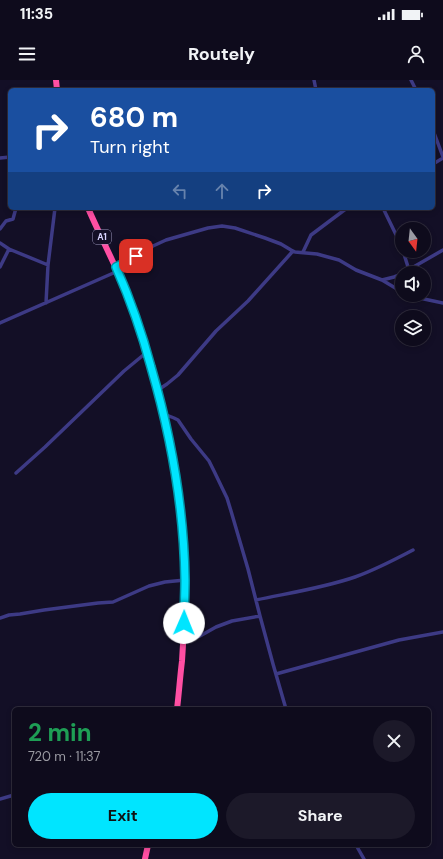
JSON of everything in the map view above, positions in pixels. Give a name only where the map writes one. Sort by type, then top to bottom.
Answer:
[{"type":"highway","name":"A1","points":[[89,210],[117,269],[147,352],[164,414],[173,461],[178,494],[185,580],[184,636],[177,707]]},
{"type":"highway","points":[[145,859],[148,847]]},
{"type":"street","points":[[435,136],[443,158]]},
{"type":"street","points":[[0,229],[6,221],[13,219],[15,210]]},
{"type":"street","points":[[46,303],[48,265],[55,210]]},
{"type":"street","points":[[303,252],[311,235],[344,210]]},
{"type":"street","points":[[384,210],[395,233]]},
{"type":"street","points":[[0,324],[117,269],[160,242],[214,226],[230,227],[265,238],[281,244],[293,251],[339,260],[356,270],[382,280],[395,288]]},
{"type":"street","points":[[0,243],[9,249],[48,265]]},
{"type":"street","points":[[0,267],[9,249]]},
{"type":"street","points":[[416,266],[443,250]]},
{"type":"street","points":[[158,390],[178,374],[216,331],[248,301],[293,251]]},
{"type":"street","points":[[382,280],[395,277]]},
{"type":"street","points":[[431,300],[443,303]]},
{"type":"street","points":[[16,473],[147,352]]},
{"type":"street","points":[[164,414],[178,420],[212,466],[227,498],[285,707]]},
{"type":"street","points":[[256,600],[323,586],[355,577],[413,550]]},
{"type":"street","points":[[0,618],[8,615],[114,602],[149,586],[165,582],[185,580]]},
{"type":"street","points":[[184,636],[200,636],[216,627],[232,621],[260,616]]},
{"type":"street","points":[[276,674],[399,640],[443,632]]},
{"type":"street","points":[[0,799],[12,796]]},
{"type":"street","points":[[357,847],[364,859]]},
{"type":"route","points":[[136,256],[116,267],[147,352],[161,402],[170,445],[182,528],[185,580],[184,623]]}]
